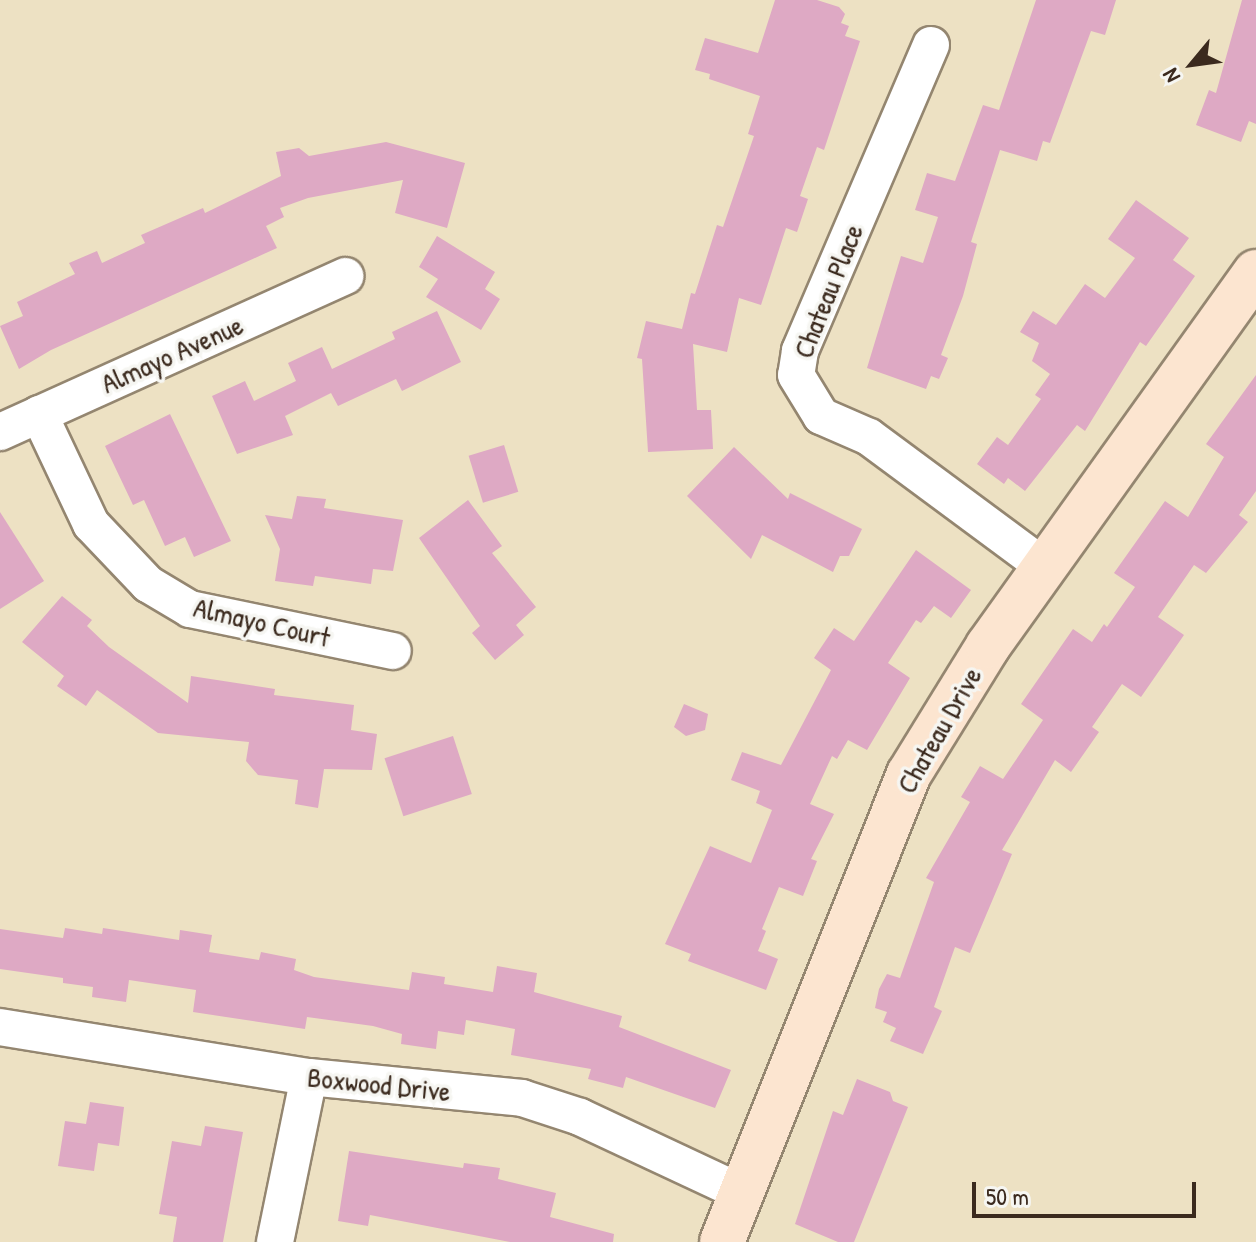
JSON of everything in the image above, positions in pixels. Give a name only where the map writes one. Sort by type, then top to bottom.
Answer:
[{"type":"street","name":"Chateau Place","points":[[931,45],[800,351],[796,375],[821,416],[869,437],[1045,567]]},
{"type":"street","name":"Chateau Drive","points":[[722,1242],[909,774],[988,646],[1256,272]]},
{"type":"street","name":"Almayo Avenue","points":[[0,432],[345,276]]},
{"type":"street","name":"Almayo Court","points":[[39,414],[91,524],[148,584],[190,609],[393,651]]},
{"type":"street","name":"Boxwood Drive","points":[[0,1027],[309,1077],[522,1098],[580,1117],[742,1193]]},
{"type":"street","points":[[275,1242],[309,1077]]},
{"type":"building","points":[[775,0],[817,0],[839,7],[845,14],[841,23],[849,26],[845,36],[860,41],[824,150],[817,147],[800,196],[808,199],[797,232],[786,228],[761,305],[739,298],[727,352],[693,344],[697,410],[711,410],[713,449],[648,452],[642,359],[637,358],[646,321],[682,329],[691,293],[695,294],[717,225],[723,227],[754,136],[748,134],[760,96],[709,79],[710,74],[695,70],[705,38],[758,53]]},
{"type":"building","points":[[1036,0],[1116,0],[1105,35],[1091,31],[1050,143],[1043,141],[1037,161],[1000,150],[971,242],[977,244],[963,296],[941,355],[948,358],[939,379],[931,376],[926,389],[867,368],[901,256],[923,263],[938,217],[915,210],[927,173],[955,181],[983,105],[999,110]]},
{"type":"building","points":[[1242,0],[1256,0],[1256,124],[1249,121],[1241,142],[1196,125],[1209,90],[1216,93]]},
{"type":"building","points":[[386,142],[465,163],[447,228],[395,213],[403,180],[308,198],[280,208],[284,217],[266,226],[277,248],[51,350],[19,369],[0,326],[23,316],[17,302],[75,274],[69,263],[97,251],[102,263],[145,243],[141,235],[203,208],[205,213],[281,176],[276,152],[299,148],[309,156]]},
{"type":"building","points":[[1136,200],[1189,238],[1173,260],[1195,276],[1146,346],[1140,342],[1085,431],[1077,425],[1025,491],[1008,478],[1004,484],[977,464],[997,437],[1008,445],[1041,399],[1035,395],[1050,374],[1032,361],[1039,343],[1020,332],[1033,311],[1056,325],[1085,284],[1105,298],[1135,258],[1108,239]]},
{"type":"building","points":[[437,236],[495,272],[485,289],[500,299],[481,330],[426,297],[438,279],[419,267]]},
{"type":"building","points":[[437,311],[461,362],[402,391],[396,379],[338,406],[331,393],[285,416],[293,435],[237,454],[212,396],[245,381],[254,401],[296,381],[288,363],[322,347],[332,369],[395,339],[392,332]]},
{"type":"building","points":[[1256,375],[1256,491],[1239,515],[1248,522],[1206,573],[1194,565],[1158,617],[1184,635],[1141,697],[1122,684],[1092,727],[1099,732],[1071,772],[1055,760],[1002,850],[1012,854],[970,953],[955,947],[934,1007],[942,1011],[923,1054],[890,1041],[896,1028],[883,1022],[887,1012],[875,1008],[879,989],[887,974],[900,978],[934,882],[926,878],[970,802],[961,797],[980,766],[1003,779],[1043,720],[1021,704],[1073,629],[1092,642],[1104,624],[1107,627],[1135,587],[1114,573],[1165,501],[1188,517],[1224,457],[1206,444]]},
{"type":"building","points":[[170,414],[231,541],[194,557],[185,537],[165,546],[144,500],[133,505],[105,446]]},
{"type":"building","points":[[504,445],[518,492],[483,503],[469,456]]},
{"type":"building","points":[[734,447],[788,499],[790,493],[862,529],[849,556],[840,556],[833,572],[762,535],[751,559],[687,496]]},
{"type":"building","points":[[297,496],[326,499],[324,508],[403,520],[393,571],[373,569],[371,584],[315,576],[313,586],[275,581],[280,549],[265,515],[292,519]]},
{"type":"building","points":[[468,500],[502,546],[492,553],[536,607],[516,625],[524,635],[495,660],[472,633],[480,626],[419,538]]},
{"type":"building","points":[[0,512],[44,581],[0,609]]},
{"type":"building","points":[[916,550],[971,590],[951,618],[934,606],[921,623],[916,620],[888,663],[910,678],[867,750],[848,740],[837,759],[832,756],[810,804],[834,814],[811,859],[817,861],[803,896],[779,887],[762,929],[766,931],[758,951],[778,959],[766,990],[688,961],[691,954],[665,944],[710,846],[751,863],[772,810],[756,803],[760,791],[731,780],[742,752],[781,765],[831,670],[814,658],[834,628],[854,641]]},
{"type":"building","points":[[62,596],[92,620],[87,626],[109,647],[188,703],[191,676],[275,689],[274,695],[354,705],[351,730],[377,734],[372,770],[324,769],[318,808],[295,804],[298,780],[258,775],[246,761],[249,742],[158,733],[97,690],[86,706],[57,686],[64,676],[22,642]]},
{"type":"building","points":[[684,704],[708,714],[705,730],[686,736],[674,727]]},
{"type":"building","points":[[453,736],[472,794],[403,816],[385,758]]},
{"type":"building","points":[[65,928],[102,934],[103,928],[179,940],[180,930],[212,935],[209,952],[259,960],[261,952],[296,959],[294,970],[314,977],[409,990],[412,972],[445,977],[444,984],[493,992],[497,966],[537,973],[534,992],[622,1016],[619,1027],[731,1070],[715,1108],[626,1077],[623,1088],[588,1079],[591,1069],[511,1055],[515,1029],[466,1020],[464,1035],[438,1031],[436,1049],[401,1044],[402,1034],[373,1026],[307,1017],[305,1029],[193,1012],[196,990],[129,980],[126,1002],[92,997],[93,987],[63,983],[63,978],[0,969],[0,929],[63,938]]},
{"type":"building","points":[[857,1079],[890,1092],[893,1101],[908,1107],[854,1242],[838,1242],[795,1224],[833,1111],[843,1115]]},
{"type":"building","points":[[90,1102],[124,1107],[119,1146],[98,1143],[94,1171],[58,1166],[65,1121],[86,1124]]},
{"type":"building","points":[[205,1126],[243,1132],[223,1242],[173,1242],[177,1217],[159,1214],[172,1141],[201,1146]]},
{"type":"building","points":[[349,1151],[463,1168],[464,1163],[500,1168],[498,1179],[556,1193],[550,1217],[614,1234],[613,1242],[510,1242],[370,1215],[368,1226],[338,1221]]}]
